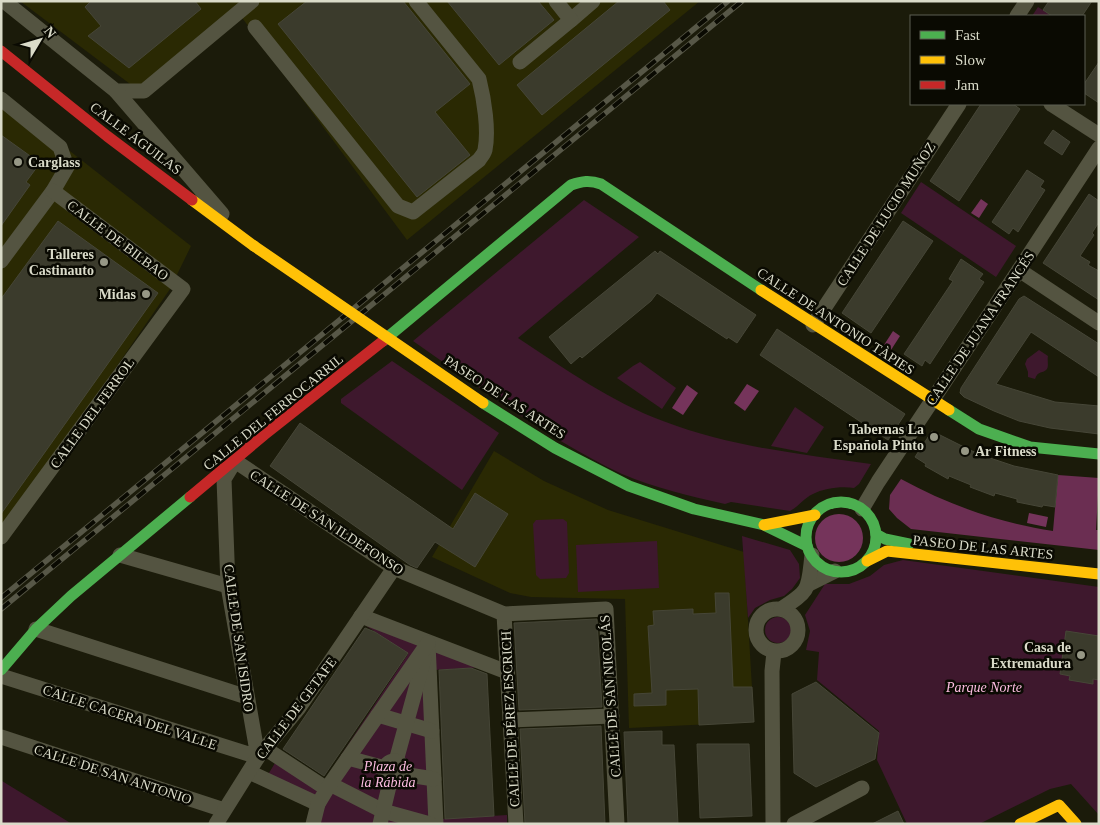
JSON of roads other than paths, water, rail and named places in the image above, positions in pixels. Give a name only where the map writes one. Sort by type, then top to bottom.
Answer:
[{"type":"main road","name":"CALLE ÁGUILAS","points":[[1,51],[107,136],[254,246]]},
{"type":"main road","name":"CALLE DE ANTONIO TÀPIES","points":[[571,185],[582,180],[591,180],[601,184],[813,324],[979,429],[1030,447],[1099,454]]},
{"type":"main road","name":"CALLE DEL FERROCARRIL","points":[[1,670],[36,629],[71,596],[264,435],[349,369],[571,185]]},
{"type":"main road","name":"PASEO DE LAS ARTES","points":[[254,246],[483,403],[555,448],[629,486],[694,509],[764,525],[809,550]]},
{"type":"main road","points":[[840,502],[862,509],[870,518],[876,534],[876,544],[867,561],[857,568],[846,572],[824,567],[809,550],[806,536],[807,528],[815,515],[828,505],[840,502]]},
{"type":"main road","name":"PASEO DE LAS ARTES","points":[[764,525],[815,515]]},
{"type":"main road","name":"PASEO DE LAS ARTES","points":[[876,534],[885,539],[900,543],[1099,563]]},
{"type":"main road","name":"PASEO DE LAS ARTES","points":[[867,561],[887,551],[1099,574]]},
{"type":"main road","points":[[1020,824],[1059,805],[1076,824]]},
{"type":"street","points":[[4,1],[116,92],[241,236]]},
{"type":"street","points":[[116,92],[144,91],[252,1]]},
{"type":"street","points":[[255,27],[398,206],[413,212],[479,160],[485,152],[486,128],[483,94],[479,79],[416,1]]},
{"type":"street","points":[[556,1],[571,20]]},
{"type":"street","points":[[520,62],[593,1]]},
{"type":"street","points":[[1018,15],[1027,1]]},
{"type":"street","points":[[1,10],[26,19]]},
{"type":"street","points":[[1,99],[60,147],[67,167],[53,190],[1,261]]},
{"type":"street","name":"CALLE DE LUCIO MUÑOZ","points":[[813,324],[958,105]]},
{"type":"street","points":[[1053,105],[1099,135]]},
{"type":"street","name":"CALLE DE JUANA FRANCÉS","points":[[862,509],[1099,148]]},
{"type":"street","name":"CALLE DE BILBAO","points":[[53,190],[183,289]]},
{"type":"street","points":[[1020,270],[1099,323]]},
{"type":"street","name":"CALLE DEL FERROL","points":[[1,537],[183,289]]},
{"type":"street","name":"CALLE DE SAN ILDEFONSO","points":[[235,461],[394,568],[504,614]]},
{"type":"street","name":"CALLE DE SAN ISIDRO","points":[[235,461],[224,478],[228,586],[247,697],[262,753]]},
{"type":"street","points":[[809,550],[809,584]]},
{"type":"street","points":[[120,555],[228,586]]},
{"type":"street","name":"CALLE DE GETAFE","points":[[216,824],[262,753],[298,709],[394,568]]},
{"type":"street","points":[[788,613],[809,584],[835,571]]},
{"type":"street","name":"CALLE DE SAN NICOLÁS","points":[[504,614],[606,609],[617,824]]},
{"type":"street","points":[[772,609],[788,613],[797,623],[798,633],[796,640],[790,647],[784,651],[774,652],[760,643],[756,636],[758,619],[772,609]]},
{"type":"street","name":"CALLE DE PÉREZ ESCRICH","points":[[504,614],[516,824]]},
{"type":"street","points":[[361,616],[507,672]]},
{"type":"street","points":[[36,629],[247,697]]},
{"type":"street","points":[[313,824],[318,804],[328,786],[428,643]]},
{"type":"street","points":[[381,817],[428,643]]},
{"type":"street","points":[[428,643],[436,824]]},
{"type":"street","points":[[773,824],[772,671],[774,652]]},
{"type":"street","name":"CALLE CACERA DEL VALLE","points":[[1,676],[262,753],[328,786]]},
{"type":"street","points":[[378,715],[432,731]]},
{"type":"street","points":[[510,720],[612,716]]},
{"type":"street","name":"CALLE DE SAN ANTONIO","points":[[1,737],[224,810]]},
{"type":"street","points":[[348,758],[434,779]]},
{"type":"street","points":[[249,772],[318,804]]},
{"type":"street","points":[[328,786],[381,817],[430,824]]},
{"type":"street","points":[[794,824],[862,788]]},
{"type":"street","points":[[511,824],[516,824]]},
{"type":"railway","points":[[1,598],[728,1]]},
{"type":"railway","points":[[1,609],[742,1]]},
{"type":"place","name":"Carglass","points":[[18,162]]},
{"type":"place","name":"Talleres Castinauto","points":[[104,262]]},
{"type":"place","name":"Midas","points":[[146,294]]},
{"type":"place","name":"Tabernas La Española Pinto","points":[[934,437]]},
{"type":"place","name":"Ar Fitness","points":[[965,451]]},
{"type":"place","name":"Casa de Extremadura","points":[[1081,655]]},
{"type":"park label","name":"Parque Norte","points":[[984,687]]},
{"type":"park label","name":"Plaza de la Rábida","points":[[388,774]]}]
